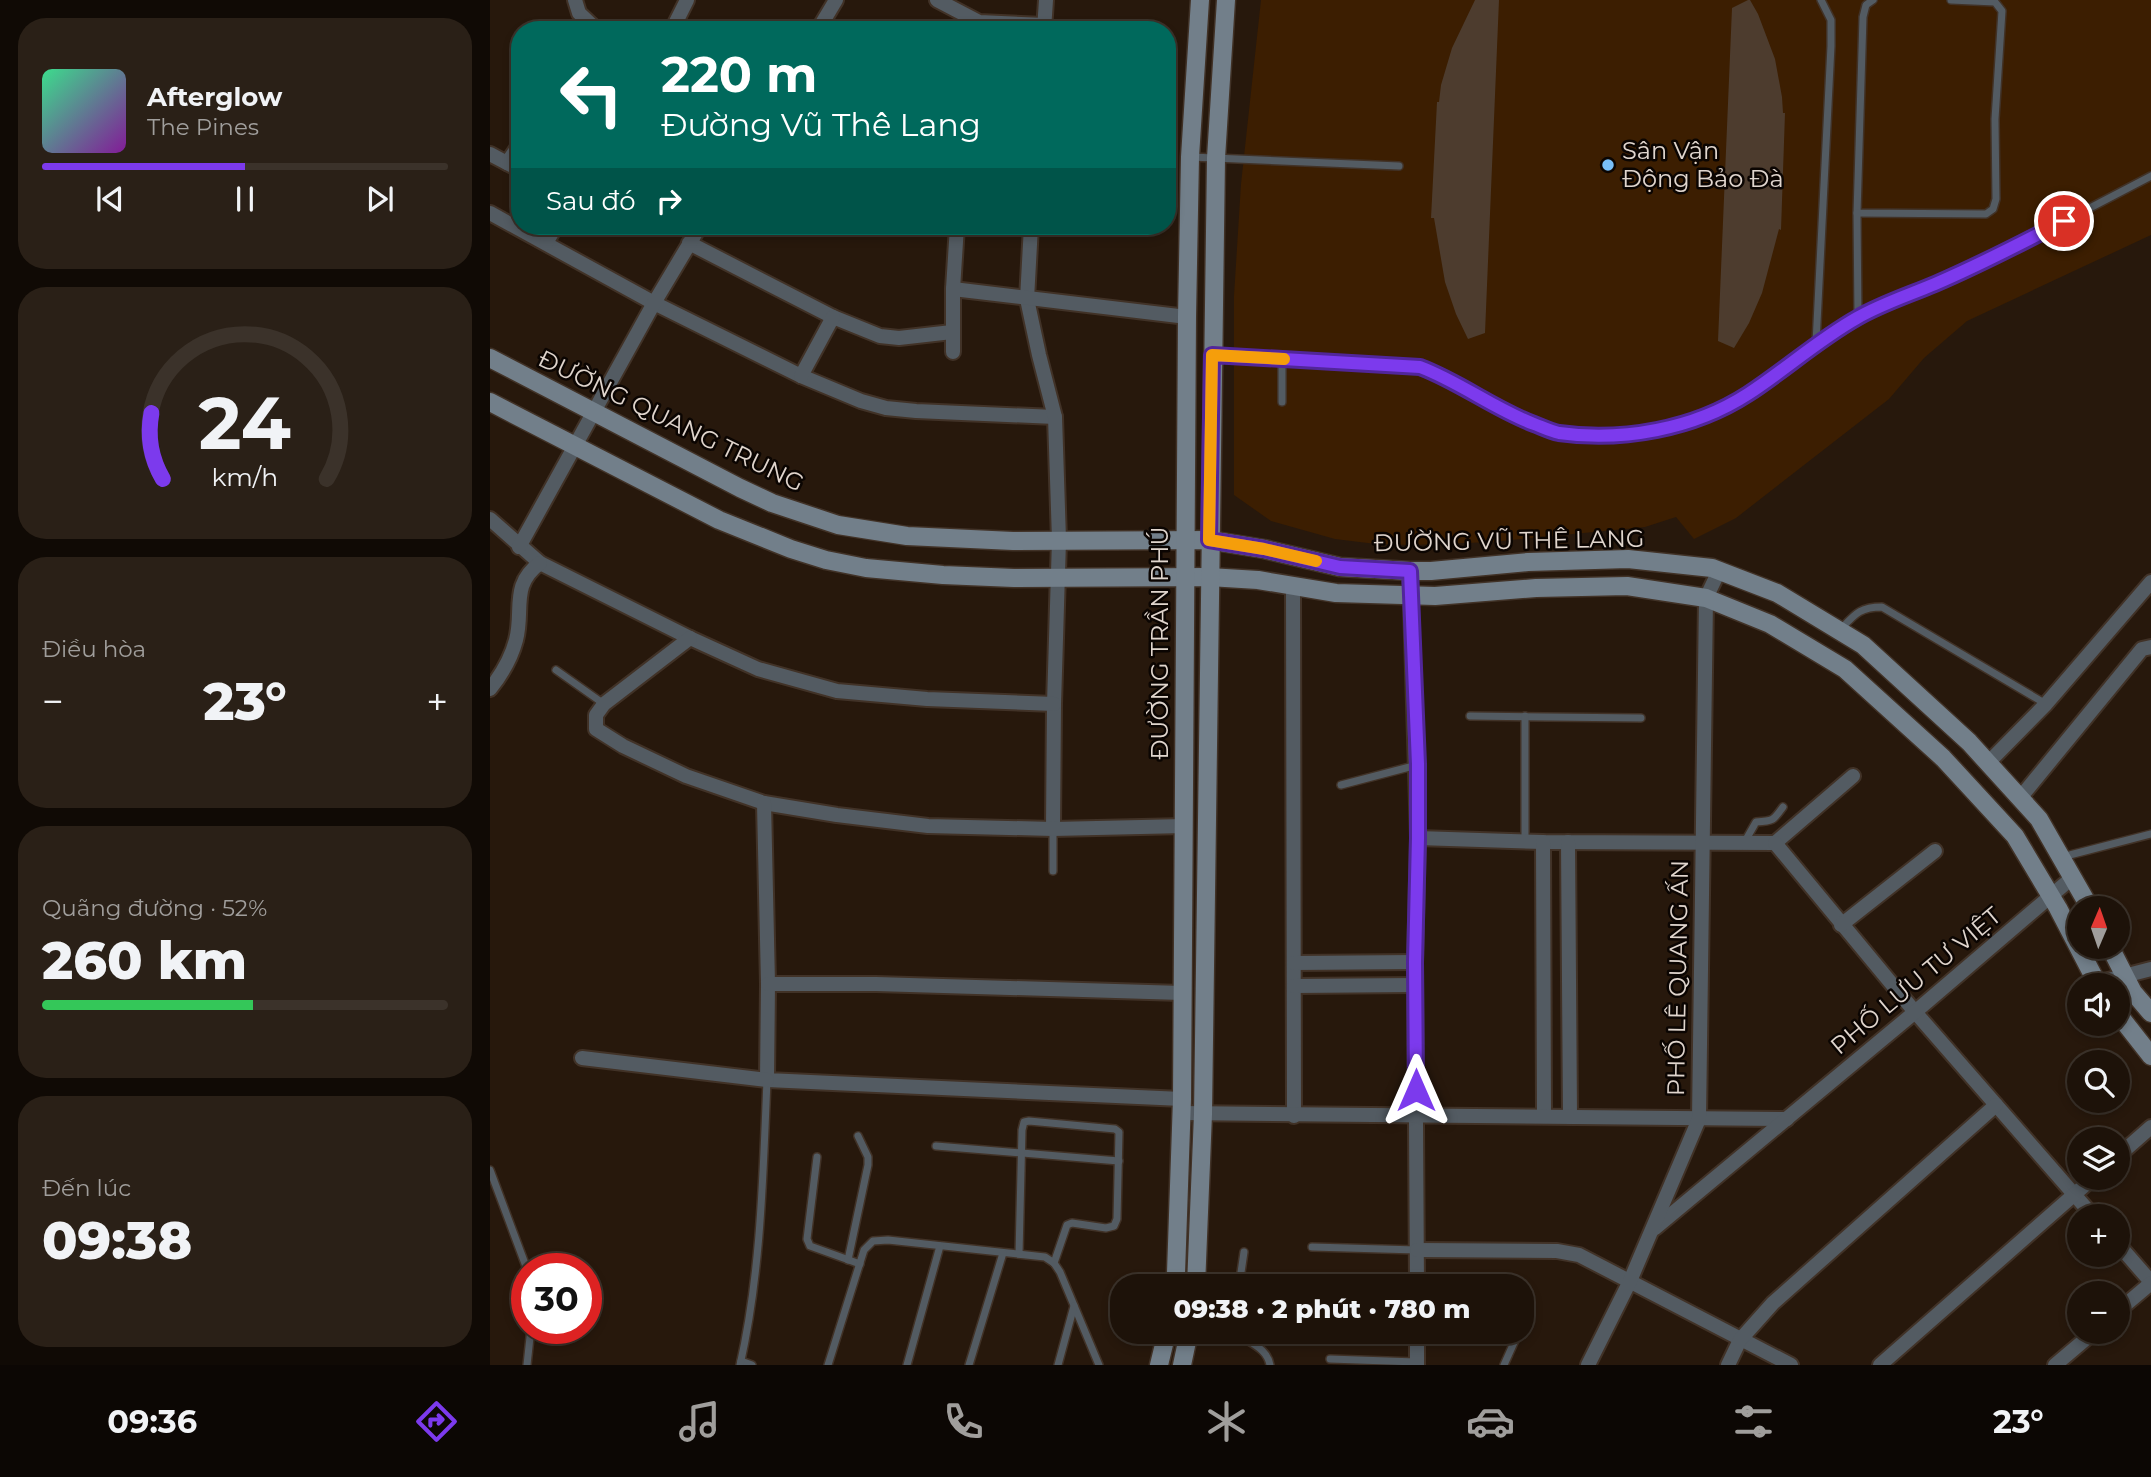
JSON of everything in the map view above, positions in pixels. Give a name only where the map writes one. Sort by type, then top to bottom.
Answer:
[{"type":"main road","name":"ĐƯỜNG TRẦN PHÚ","points":[[1176,1274],[1182,1106],[1184,540],[1190,157],[1200,0]]},
{"type":"main road","name":"ĐƯỜNG TRẦN PHÚ","points":[[1196,1274],[1203,1114],[1216,158],[1226,0]]},
{"type":"main road","name":"ĐƯỜNG QUANG TRUNG","points":[[490,358],[772,503],[838,525],[907,536],[1000,540],[1209,540]]},
{"type":"main road","points":[[490,402],[719,520],[753,535],[826,560],[901,572],[1059,578],[1209,577]]},
{"type":"main road","name":"ĐƯỜNG VŨ THÊ LANG","points":[[1209,540],[1264,549],[1340,567],[1410,571],[1528,562],[1628,559],[1712,568],[1777,593],[1863,645],[1969,742],[2039,819],[2083,896]]},
{"type":"main road","name":"ĐƯỜNG VŨ THÊ LANG","points":[[1209,577],[1258,580],[1336,593],[1435,596],[1536,588],[1627,586],[1706,598],[1770,624],[1845,669],[1942,758],[2015,836],[2092,973]]},
{"type":"main road","points":[[2130,986],[2151,1013]]},
{"type":"main road","points":[[2130,1029],[2151,1056]]},
{"type":"main road","points":[[1159,1365],[1164,1344]]},
{"type":"main road","points":[[1182,1365],[1186,1344]]},
{"type":"street","points":[[575,0],[579,13],[586,21]]},
{"type":"street","points":[[676,21],[687,0]]},
{"type":"street","points":[[823,21],[836,0]]},
{"type":"street","points":[[937,0],[977,21]]},
{"type":"street","points":[[1044,21],[1046,0]]},
{"type":"street","points":[[490,154],[511,165]]},
{"type":"street","points":[[490,213],[511,224]]},
{"type":"street","points":[[531,235],[653,303],[800,376],[861,401],[886,408],[916,411],[1055,417]]},
{"type":"street","points":[[546,243],[551,235]]},
{"type":"street","points":[[519,547],[653,303],[694,235]]},
{"type":"street","points":[[953,352],[956,235]]},
{"type":"street","points":[[1031,235],[1027,299],[1055,417],[1059,578],[1053,829]]},
{"type":"street","points":[[689,243],[865,331],[890,337],[920,337],[952,332]]},
{"type":"street","points":[[953,289],[1187,317]]},
{"type":"street","points":[[800,376],[833,317]]},
{"type":"street","points":[[490,519],[540,563],[758,670],[837,691],[927,699],[1054,704]]},
{"type":"street","points":[[490,689],[505,671],[517,638],[522,586],[528,572],[540,563]]},
{"type":"street","points":[[1410,571],[1418,764],[1415,962],[1417,1274]]},
{"type":"street","name":"PHỐ LÊ QUANG ẤN","points":[[1588,1365],[1630,1281],[1699,1119],[1706,598],[1719,571]]},
{"type":"street","points":[[1988,763],[2046,704],[2151,582]]},
{"type":"street","points":[[1293,586],[1294,1116]]},
{"type":"street","points":[[690,638],[604,704],[596,715],[596,729],[608,738],[686,776],[764,803],[837,816],[928,826],[1053,829],[1185,826]]},
{"type":"street","points":[[2020,798],[2148,645]]},
{"type":"street","points":[[1418,838],[1544,842],[1775,843],[1853,776]]},
{"type":"street","points":[[764,803],[767,1080]]},
{"type":"street","points":[[1544,842],[1544,1116]]},
{"type":"street","points":[[1568,842],[1570,1116]]},
{"type":"street","points":[[1775,843],[1915,1013],[2083,1204]]},
{"type":"street","points":[[1841,925],[1935,851]]},
{"type":"street","name":"PHỐ LƯU TƯ VIỆT","points":[[1651,1231],[1915,1013],[2073,877]]},
{"type":"street","points":[[1294,963],[1415,962]]},
{"type":"street","points":[[2130,975],[2151,969]]},
{"type":"street","points":[[768,984],[876,984],[1182,993]]},
{"type":"street","points":[[1294,986],[1415,985]]},
{"type":"street","points":[[582,1058],[767,1080],[1182,1106],[1203,1114],[1787,1119]]},
{"type":"street","points":[[1728,1365],[1740,1340],[1773,1303],[1996,1105]]},
{"type":"street","points":[[2130,1145],[2151,1127]]},
{"type":"street","points":[[1880,1365],[2079,1190]]},
{"type":"street","points":[[1417,1250],[1557,1251],[1579,1255],[1791,1365]]},
{"type":"street","points":[[2130,1258],[2151,1282],[2130,1300]]},
{"type":"street","points":[[1417,1344],[1417,1363]]},
{"type":"street","points":[[2055,1365],[2080,1344]]},
{"type":"lane","points":[[1816,343],[1831,46],[1831,20],[1821,0]]},
{"type":"lane","points":[[1858,317],[1857,213],[1863,17],[1866,5],[1873,0]]},
{"type":"lane","points":[[1857,213],[1986,214],[1993,209],[1996,196],[1995,119],[2002,11],[1995,2],[1951,0]]},
{"type":"lane","points":[[1190,157],[1399,166]]},
{"type":"lane","points":[[1212,355],[1420,367],[1439,374],[1516,417],[1556,432],[1600,436],[1650,431],[1700,418],[1747,395],[1816,343],[1858,317],[2021,244],[2151,176]]},
{"type":"lane","points":[[1282,358],[1282,402]]},
{"type":"lane","points":[[1840,631],[1854,615],[1866,607],[1882,607],[2046,704]]},
{"type":"lane","points":[[556,670],[604,704]]},
{"type":"lane","points":[[1470,716],[1641,718]]},
{"type":"lane","points":[[1525,716],[1525,841]]},
{"type":"lane","points":[[1341,785],[1418,764]]},
{"type":"lane","points":[[1744,843],[1756,822],[1771,821],[1783,807]]},
{"type":"lane","points":[[1053,829],[1053,872]]},
{"type":"lane","points":[[2061,857],[2151,834]]},
{"type":"lane","points":[[752,1365],[740,1363],[756,1261],[767,1080]]},
{"type":"lane","points":[[1019,1254],[1024,1122],[1115,1129],[1119,1132],[1119,1161],[1117,1219],[1114,1226],[1106,1228],[1072,1223],[1067,1225],[1054,1263]]},
{"type":"lane","points":[[848,1260],[868,1165],[868,1157],[858,1136]]},
{"type":"lane","points":[[936,1146],[1119,1161]]},
{"type":"lane","points":[[817,1157],[807,1239],[810,1246],[860,1264]]},
{"type":"lane","points":[[490,1170],[521,1253]]},
{"type":"lane","points":[[828,1365],[864,1250],[873,1241],[888,1240],[1045,1257],[1054,1263],[1099,1365]]},
{"type":"lane","points":[[907,1365],[940,1246]]},
{"type":"lane","points":[[1312,1247],[1417,1250]]},
{"type":"lane","points":[[1241,1274],[1244,1252]]},
{"type":"lane","points":[[969,1365],[1003,1253]]},
{"type":"lane","points":[[1058,1365],[1074,1305]]},
{"type":"lane","points":[[527,1365],[529,1344]]},
{"type":"lane","points":[[1254,1344],[1268,1356],[1270,1365]]},
{"type":"lane","points":[[1504,1365],[1513,1344]]},
{"type":"lane","points":[[1330,1359],[1417,1363]]},
{"type":"shaded area","points":[[1261,0],[2151,0],[2151,235],[1967,321],[1924,358],[1889,399],[1736,518],[1694,539],[1676,517],[1645,527],[1491,542],[1412,545],[1335,539],[1271,521],[1234,495],[1234,296],[1241,184]]},
{"type":"building","points":[[1475,0],[1499,0],[1485,333],[1468,339],[1445,282],[1434,218],[1431,218],[1437,102],[1452,48]]},
{"type":"building","points":[[1748,0],[1758,14],[1775,59],[1785,113],[1781,230],[1779,229],[1762,293],[1734,348],[1718,341],[1732,8]]},
{"type":"slow traffic","points":[[1284,359],[1212,355],[1209,540],[1316,561]]},
{"type":"place","name":"Sân Vận Động Bảo Đà","points":[[1608,165]]},
{"type":"route","points":[[1416,1090],[1418,764],[1410,571],[1340,567],[1264,549],[1209,540],[1212,355],[1420,367],[1439,374],[1516,417],[1556,432],[1600,436],[1650,431],[1700,418],[1747,395],[1816,343],[1858,317],[2021,244],[2064,221]]}]
